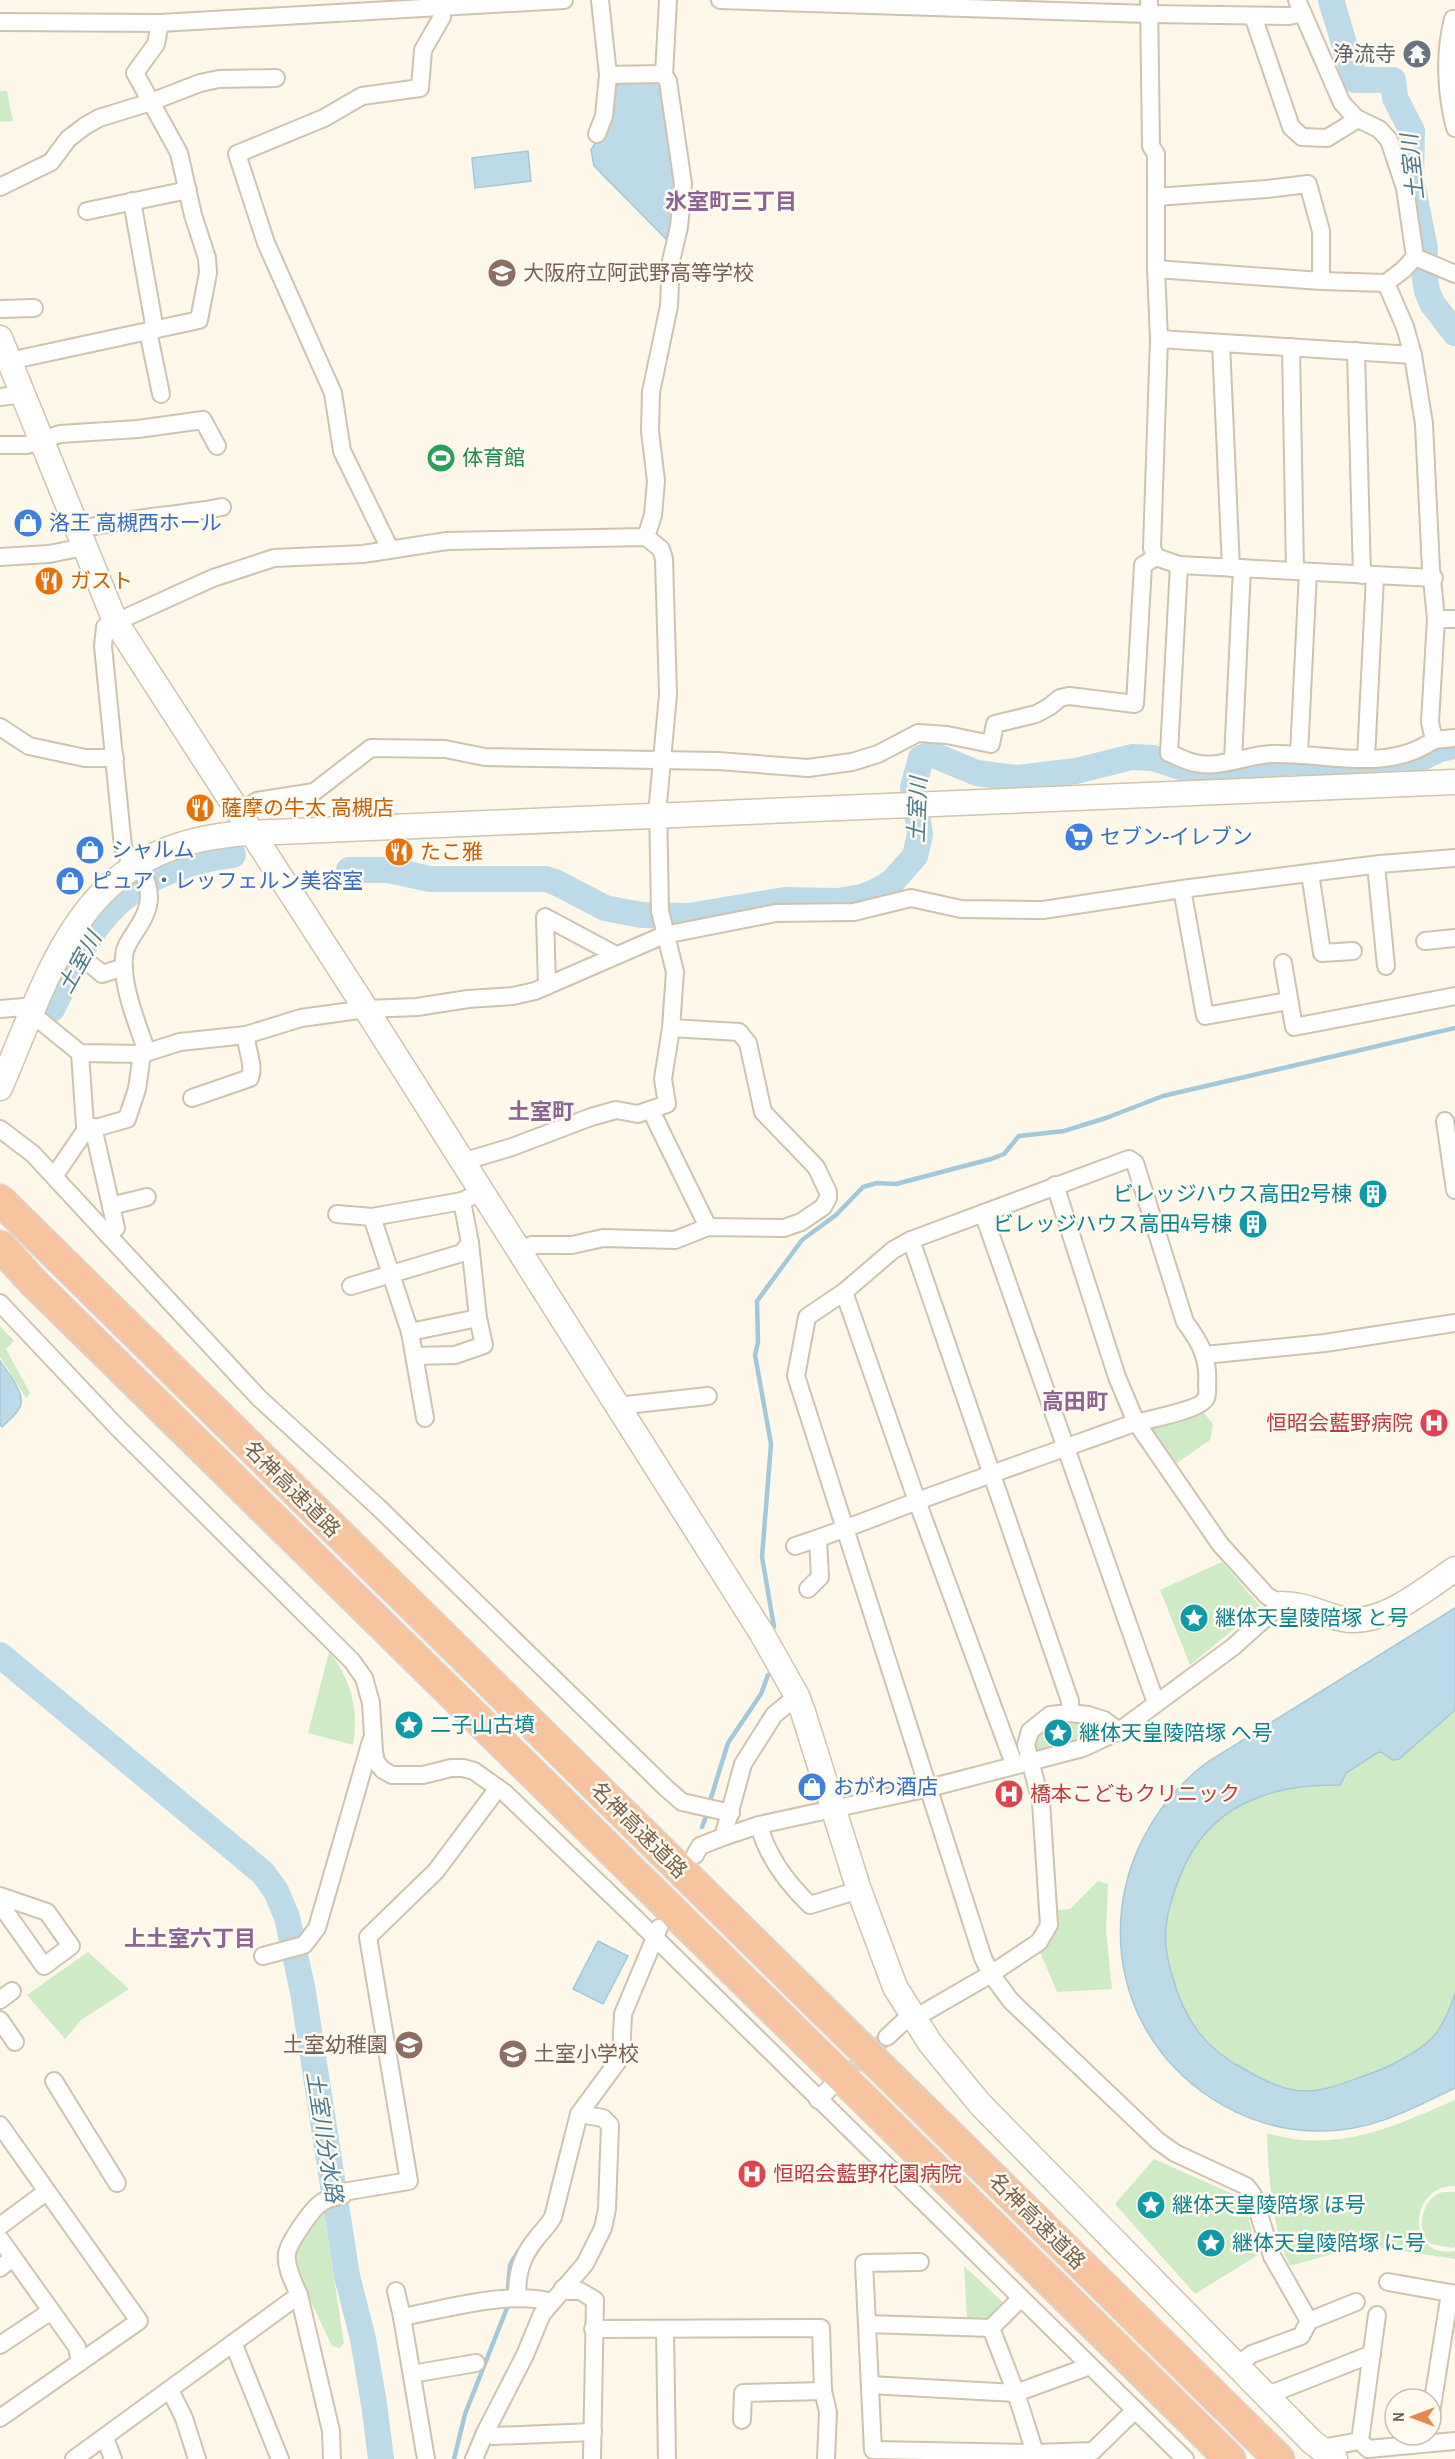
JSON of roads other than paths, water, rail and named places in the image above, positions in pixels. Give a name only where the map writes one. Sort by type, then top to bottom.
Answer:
[{"type":"highway","name":"名神高速道路","points":[[0,1200],[1278,2459]]},
{"type":"highway","name":"名神高速道路","points":[[0,1246],[34,1283],[1230,2459]]},
{"type":"street","points":[[0,22],[160,23],[444,2],[564,0]]},
{"type":"street","points":[[597,134],[604,116],[608,75],[600,0]]},
{"type":"street","points":[[646,537],[652,515],[656,481],[650,431],[651,392],[669,306],[671,261],[679,227],[683,184],[668,81],[664,75],[668,0]]},
{"type":"street","points":[[720,0],[1149,7],[1253,16],[1289,16],[1300,7],[1340,99],[1348,111],[1358,119],[1382,131],[1391,144],[1405,188],[1415,257],[1404,270],[1386,283],[1321,281],[1156,269]]},
{"type":"street","points":[[390,549],[342,451],[333,393],[267,243],[237,154],[324,118],[362,96],[420,88],[423,50],[442,17],[444,2]]},
{"type":"street","points":[[1149,7],[1151,146],[1156,154],[1156,269],[1159,339],[1152,548],[1156,556],[1179,564],[1434,578]]},
{"type":"street","points":[[1253,16],[1291,127],[1302,137],[1327,138],[1358,119]]},
{"type":"street","points":[[1455,19],[1452,19],[1448,35],[1448,81],[1455,128]]},
{"type":"street","points":[[9,361],[199,320],[208,273],[207,258],[179,153],[135,73],[156,44],[160,23]]},
{"type":"street","points":[[608,75],[664,75]]},
{"type":"street","points":[[0,187],[51,162],[68,140],[99,118],[201,83],[276,78]]},
{"type":"street","points":[[1156,197],[1308,184],[1320,231],[1321,281]]},
{"type":"street","points":[[87,211],[188,190]]},
{"type":"street","points":[[132,201],[161,394]]},
{"type":"street","points":[[1415,257],[1455,274]]},
{"type":"street","points":[[1386,283],[1406,327],[1424,424],[1431,569],[1434,578],[1437,619],[1430,722],[1434,740]]},
{"type":"street","points":[[0,309],[34,308]]},
{"type":"street","points":[[0,338],[9,361],[11,396],[42,441],[115,621],[462,1162],[471,1196],[470,1243],[478,1318],[484,1345],[454,1355],[416,1356]]},
{"type":"street","points":[[1159,339],[1413,355]]},
{"type":"street","points":[[1221,343],[1237,568],[1233,761]]},
{"type":"street","points":[[1291,347],[1302,572],[1299,754]]},
{"type":"street","points":[[1356,351],[1369,575],[1366,759]]},
{"type":"street","points":[[0,445],[27,445],[60,435],[138,429],[203,420],[218,446]]},
{"type":"street","points":[[0,557],[49,554],[81,538],[97,525],[176,516],[222,507]]},
{"type":"street","points":[[57,1172],[84,1131],[127,1119],[137,1089],[144,1053],[124,967],[126,948],[147,915],[149,886],[123,847],[103,640],[105,627],[213,578],[261,561],[287,557],[363,554],[447,541],[646,537],[661,549],[664,559],[668,695],[660,761],[658,816],[660,911],[664,935],[675,972],[671,1028],[663,1079],[667,1104],[638,1114],[616,1110],[591,1117],[512,1147],[462,1162]]},
{"type":"street","points":[[248,807],[257,801],[314,792],[371,748],[445,748],[485,757],[718,761],[808,768],[828,766],[878,754],[918,733],[947,735],[991,744],[995,724],[1036,714],[1060,698],[1069,696],[1135,704],[1143,565],[1156,556]]},
{"type":"street","points":[[1179,564],[1169,753],[1195,764],[1217,764],[1257,755],[1299,754],[1345,760],[1366,759],[1399,756],[1419,751],[1434,740],[1455,738]]},
{"type":"street","points":[[1437,619],[1455,619]]},
{"type":"street","points":[[0,727],[29,746],[85,758],[115,758]]},
{"type":"street","points":[[0,1088],[62,946],[91,904],[106,888],[136,865],[161,851],[191,840],[223,834],[1455,782]]},
{"type":"street","points":[[0,1009],[33,1010],[80,1053],[144,1053],[180,1042],[246,1035],[301,1018],[366,1009],[417,1007],[468,999],[513,996],[547,986],[664,935],[776,913],[854,912],[911,898],[961,909],[1043,910],[1310,873],[1455,859]]},
{"type":"street","points":[[1376,865],[1386,966]]},
{"type":"street","points":[[1310,873],[1322,953],[1353,951]]},
{"type":"street","points":[[1182,889],[1204,1016],[1288,1001]]},
{"type":"street","points":[[547,986],[545,917],[616,955]]},
{"type":"street","points":[[1425,941],[1455,938]]},
{"type":"street","points":[[62,946],[83,961],[89,962],[102,974],[124,967]]},
{"type":"street","points":[[1283,963],[1294,1027],[1455,996]]},
{"type":"street","points":[[520,1250],[532,1245],[572,1245],[603,1238],[675,1240],[708,1227],[780,1228],[793,1226],[823,1207],[828,1198],[828,1192],[816,1167],[763,1112],[748,1043],[744,1035],[739,1032],[671,1028]]},
{"type":"street","points":[[192,1098],[250,1078],[253,1069],[246,1045],[246,1035]]},
{"type":"street","points":[[80,1053],[85,1126],[93,1127]]},
{"type":"street","points":[[655,1119],[708,1227]]},
{"type":"street","points":[[1445,1121],[1455,1190]]},
{"type":"street","points":[[93,1127],[116,1228],[108,1235]]},
{"type":"street","points":[[0,1129],[33,1154],[259,1398],[378,1507],[666,1788],[682,1802],[728,1812]]},
{"type":"street","points":[[795,1546],[818,1539],[844,1529],[917,1501],[1136,1422],[1198,1406],[1206,1398],[1208,1376],[1205,1355],[1201,1344],[1185,1322],[1135,1163],[1129,1159],[1055,1185],[911,1240],[893,1250],[844,1292],[807,1317],[796,1376],[844,1529],[983,1958],[991,1974],[1011,2001],[1158,2140],[1175,2153],[1246,2186],[1253,2195],[1272,2256],[1309,2321]]},
{"type":"street","points":[[1055,1185],[1118,1377],[1136,1422],[1220,1544],[1267,1596],[1281,1604],[1299,1604],[1345,1619],[1369,1618],[1397,1608],[1455,1569]]},
{"type":"street","points":[[337,1214],[372,1217],[471,1196]]},
{"type":"street","points":[[471,1196],[520,1250],[760,1632],[797,1695],[859,1890],[891,1977],[913,2019],[949,2068],[980,2104],[1328,2454],[1360,2441]]},
{"type":"street","points":[[111,1206],[147,1197]]},
{"type":"street","points":[[983,1213],[1156,1703]]},
{"type":"street","points":[[372,1217],[410,1332],[425,1418]]},
{"type":"street","points":[[911,1240],[1070,1701],[1070,1713]]},
{"type":"street","points":[[351,1286],[462,1253],[470,1243]]},
{"type":"street","points":[[844,1292],[917,1501],[1014,1764]]},
{"type":"street","points":[[0,1303],[118,1428],[352,1661],[364,1678],[371,1703],[376,1761],[383,1770],[392,1775],[423,1774],[463,1768],[474,1771],[498,1788],[657,1932],[824,2094],[1021,2298],[1184,2459]]},
{"type":"street","points":[[410,1332],[478,1318]]},
{"type":"street","points":[[1205,1355],[1336,1342],[1455,1323]]},
{"type":"street","points":[[617,1406],[708,1396]]},
{"type":"street","points":[[808,1589],[820,1577],[818,1539]]},
{"type":"street","points":[[695,1855],[700,1846],[759,1825],[929,1788],[1014,1764],[1031,1762],[1083,1748],[1119,1731],[1233,1647],[1281,1604]]},
{"type":"street","points":[[723,1837],[743,1764],[774,1715],[797,1695]]},
{"type":"street","points":[[887,2037],[902,2023],[913,2019],[991,1974],[1039,1942],[1049,1924],[1041,1802],[1026,1745],[1030,1731],[1050,1715],[1070,1713],[1104,1720],[1119,1731]]},
{"type":"street","points":[[263,1956],[304,1945],[317,1928],[373,1734]]},
{"type":"street","points":[[332,2459],[331,2431],[286,2255],[296,2235],[317,2205],[343,2195],[343,2192],[409,2181],[368,1937],[436,1870],[498,1788]]},
{"type":"street","points":[[759,1825],[762,1838],[783,1876],[810,1905],[859,1890]]},
{"type":"street","points":[[0,1896],[47,1912],[71,1946],[44,1966],[0,1904]]},
{"type":"street","points":[[517,2297],[520,2264],[553,2217],[579,2114],[621,2056],[623,2014],[657,1932]]},
{"type":"street","points":[[0,2020],[15,2042]]},
{"type":"street","points":[[54,2080],[117,2183]]},
{"type":"street","points":[[474,2459],[525,2355],[542,2314],[585,2264],[603,2228],[607,2209],[610,2125],[603,2118],[579,2114]]},
{"type":"street","points":[[0,2125],[139,2321],[0,2418]]},
{"type":"street","points":[[0,2226],[46,2192]]},
{"type":"street","points":[[0,2239],[7,2263],[51,2311],[77,2347],[80,2362]]},
{"type":"street","points":[[920,2262],[864,2263],[873,2450],[1035,2453],[1093,2451],[1135,2410]]},
{"type":"street","points":[[1388,2282],[1453,2294],[1436,2387]]},
{"type":"street","points":[[562,2288],[569,2291],[580,2291],[595,2300],[592,2459]]},
{"type":"street","points":[[396,2291],[426,2459]]},
{"type":"street","points":[[74,2459],[234,2345],[298,2295]]},
{"type":"street","points":[[402,2317],[517,2297],[538,2298],[552,2302]]},
{"type":"street","points":[[867,2324],[991,2328],[1021,2298]]},
{"type":"street","points":[[1237,2365],[1252,2354],[1301,2336],[1309,2321],[1356,2302]]},
{"type":"street","points":[[0,2345],[51,2311]]},
{"type":"street","points":[[1360,2441],[1377,2315]]},
{"type":"street","points":[[593,2329],[821,2328],[823,2391],[828,2412],[826,2459]]},
{"type":"street","points":[[991,2328],[1016,2393],[1035,2453]]},
{"type":"street","points":[[665,2329],[667,2459]]},
{"type":"street","points":[[234,2345],[280,2459]]},
{"type":"street","points":[[1268,2395],[1372,2354]]},
{"type":"street","points":[[412,2374],[476,2363]]},
{"type":"street","points":[[870,2385],[1016,2393],[1090,2366]]},
{"type":"street","points":[[170,2390],[184,2418],[197,2459]]},
{"type":"street","points":[[742,2420],[742,2393],[823,2391]]},
{"type":"street","points":[[485,2433],[493,2436],[593,2432]]},
{"type":"street","points":[[105,2438],[113,2459]]},
{"type":"street","points":[[1360,2441],[1368,2449],[1383,2446]]},
{"type":"water","points":[[662,78],[677,186],[667,240],[594,166],[591,150],[608,123],[614,88],[626,79]]},
{"type":"water","points":[[528,151],[531,181],[475,188],[472,158]]},
{"type":"water","points":[[0,1361],[16,1384],[21,1397],[19,1409],[2,1427],[0,1425]]},
{"type":"water","points":[[1455,1608],[1455,1710],[1399,1759],[1393,1760],[1381,1752],[1377,1753],[1346,1773],[1340,1785],[1302,1787],[1267,1794],[1243,1804],[1223,1817],[1206,1833],[1186,1863],[1170,1906],[1165,1939],[1170,1969],[1177,1991],[1190,2019],[1207,2042],[1230,2061],[1262,2079],[1294,2090],[1313,2091],[1332,2087],[1394,2064],[1411,2054],[1436,2034],[1455,1994],[1455,2088],[1423,2104],[1375,2123],[1341,2130],[1308,2131],[1279,2127],[1237,2113],[1211,2098],[1171,2064],[1143,2024],[1126,1979],[1120,1933],[1126,1886],[1142,1841],[1169,1799],[1206,1763]]},
{"type":"water","points":[[598,1941],[628,1956],[603,2004],[573,1989]]},
{"type":"waterway","name":"土室川","points":[[1331,0],[1355,80],[1393,80],[1395,98],[1412,131],[1411,178],[1425,249],[1424,273],[1427,291],[1432,303],[1455,333]]},
{"type":"waterway","name":"土室川","points":[[349,870],[389,870],[430,879],[546,879],[605,908],[641,915],[688,916],[785,900],[837,901],[862,897],[877,891],[893,881],[915,856],[920,835],[913,787],[921,758],[931,754],[977,773],[1016,778],[1076,771],[1132,757],[1153,758],[1198,773],[1227,772],[1293,762],[1338,768],[1387,766],[1413,762],[1440,749],[1455,746]]},
{"type":"waterway","name":"土室川","points":[[52,1009],[78,957],[96,928],[123,898],[139,887],[175,869],[233,855]]},
{"type":"waterway","points":[[774,1627],[762,1557],[771,1444],[755,1355],[758,1342],[757,1301],[802,1240],[836,1215],[863,1187],[877,1183],[896,1184],[991,1159],[1004,1154],[1019,1136],[1064,1131],[1163,1096],[1455,1028]]},
{"type":"waterway","name":"土室川分水路","points":[[0,1655],[263,1873],[276,1891],[287,1917],[303,1992],[347,2276],[363,2339],[381,2459]]},
{"type":"waterway","points":[[710,1801],[728,1743],[761,1694],[768,1675]]},
{"type":"waterway","points":[[702,1827],[708,1811]]},
{"type":"waterway","points":[[552,2189],[562,2150]]},
{"type":"waterway","points":[[508,2288],[510,2265],[519,2250]]},
{"type":"waterway","points":[[454,2459],[465,2414],[507,2308]]},
{"type":"tunnel","points":[[836,2083],[887,2037]]},
{"type":"place","name":"浄流寺","points":[[1417,54]]},
{"type":"place","name":"大阪府立阿武野高等学校","points":[[502,273]]},
{"type":"place","name":"体育館","points":[[441,458]]},
{"type":"place","name":"洛王 高槻西ホール","points":[[28,523]]},
{"type":"place","name":"ガスト","points":[[49,581]]},
{"type":"place","name":"薩摩の牛太 高槻店","points":[[200,808]]},
{"type":"place","name":"セブン-イレブン","points":[[1079,837]]},
{"type":"place","name":"シャルム","points":[[90,850]]},
{"type":"place","name":"たこ雅","points":[[399,852]]},
{"type":"place","name":"ピュア・レッフェルン美容室","points":[[70,881]]},
{"type":"place","name":"ビレッジハウス高田2号棟","points":[[1373,1194]]},
{"type":"place","name":"ビレッジハウス高田4号棟","points":[[1253,1224]]},
{"type":"place","name":"恒昭会藍野病院","points":[[1434,1423]]},
{"type":"place","name":"継体天皇陵陪塚 と号","points":[[1194,1618]]},
{"type":"place","name":"二子山古墳","points":[[409,1725]]},
{"type":"place","name":"継体天皇陵陪塚 へ号","points":[[1058,1733]]},
{"type":"place","name":"おがわ酒店","points":[[812,1787]]},
{"type":"place","name":"橋本こどもクリニック","points":[[1009,1794]]},
{"type":"place","name":"土室幼稚園","points":[[409,2045]]},
{"type":"place","name":"土室小学校","points":[[513,2054]]},
{"type":"place","name":"恒昭会藍野花園病院","points":[[752,2174]]},
{"type":"place","name":"継体天皇陵陪塚 ほ号","points":[[1151,2205]]},
{"type":"place","name":"継体天皇陵陪塚 に号","points":[[1211,2243]]},
{"type":"district","name":"氷室町三丁目","points":[[731,201]]},
{"type":"district","name":"土室町","points":[[541,1111]]},
{"type":"district","name":"高田町","points":[[1075,1401]]},
{"type":"district","name":"上土室六丁目","points":[[190,1938]]}]
